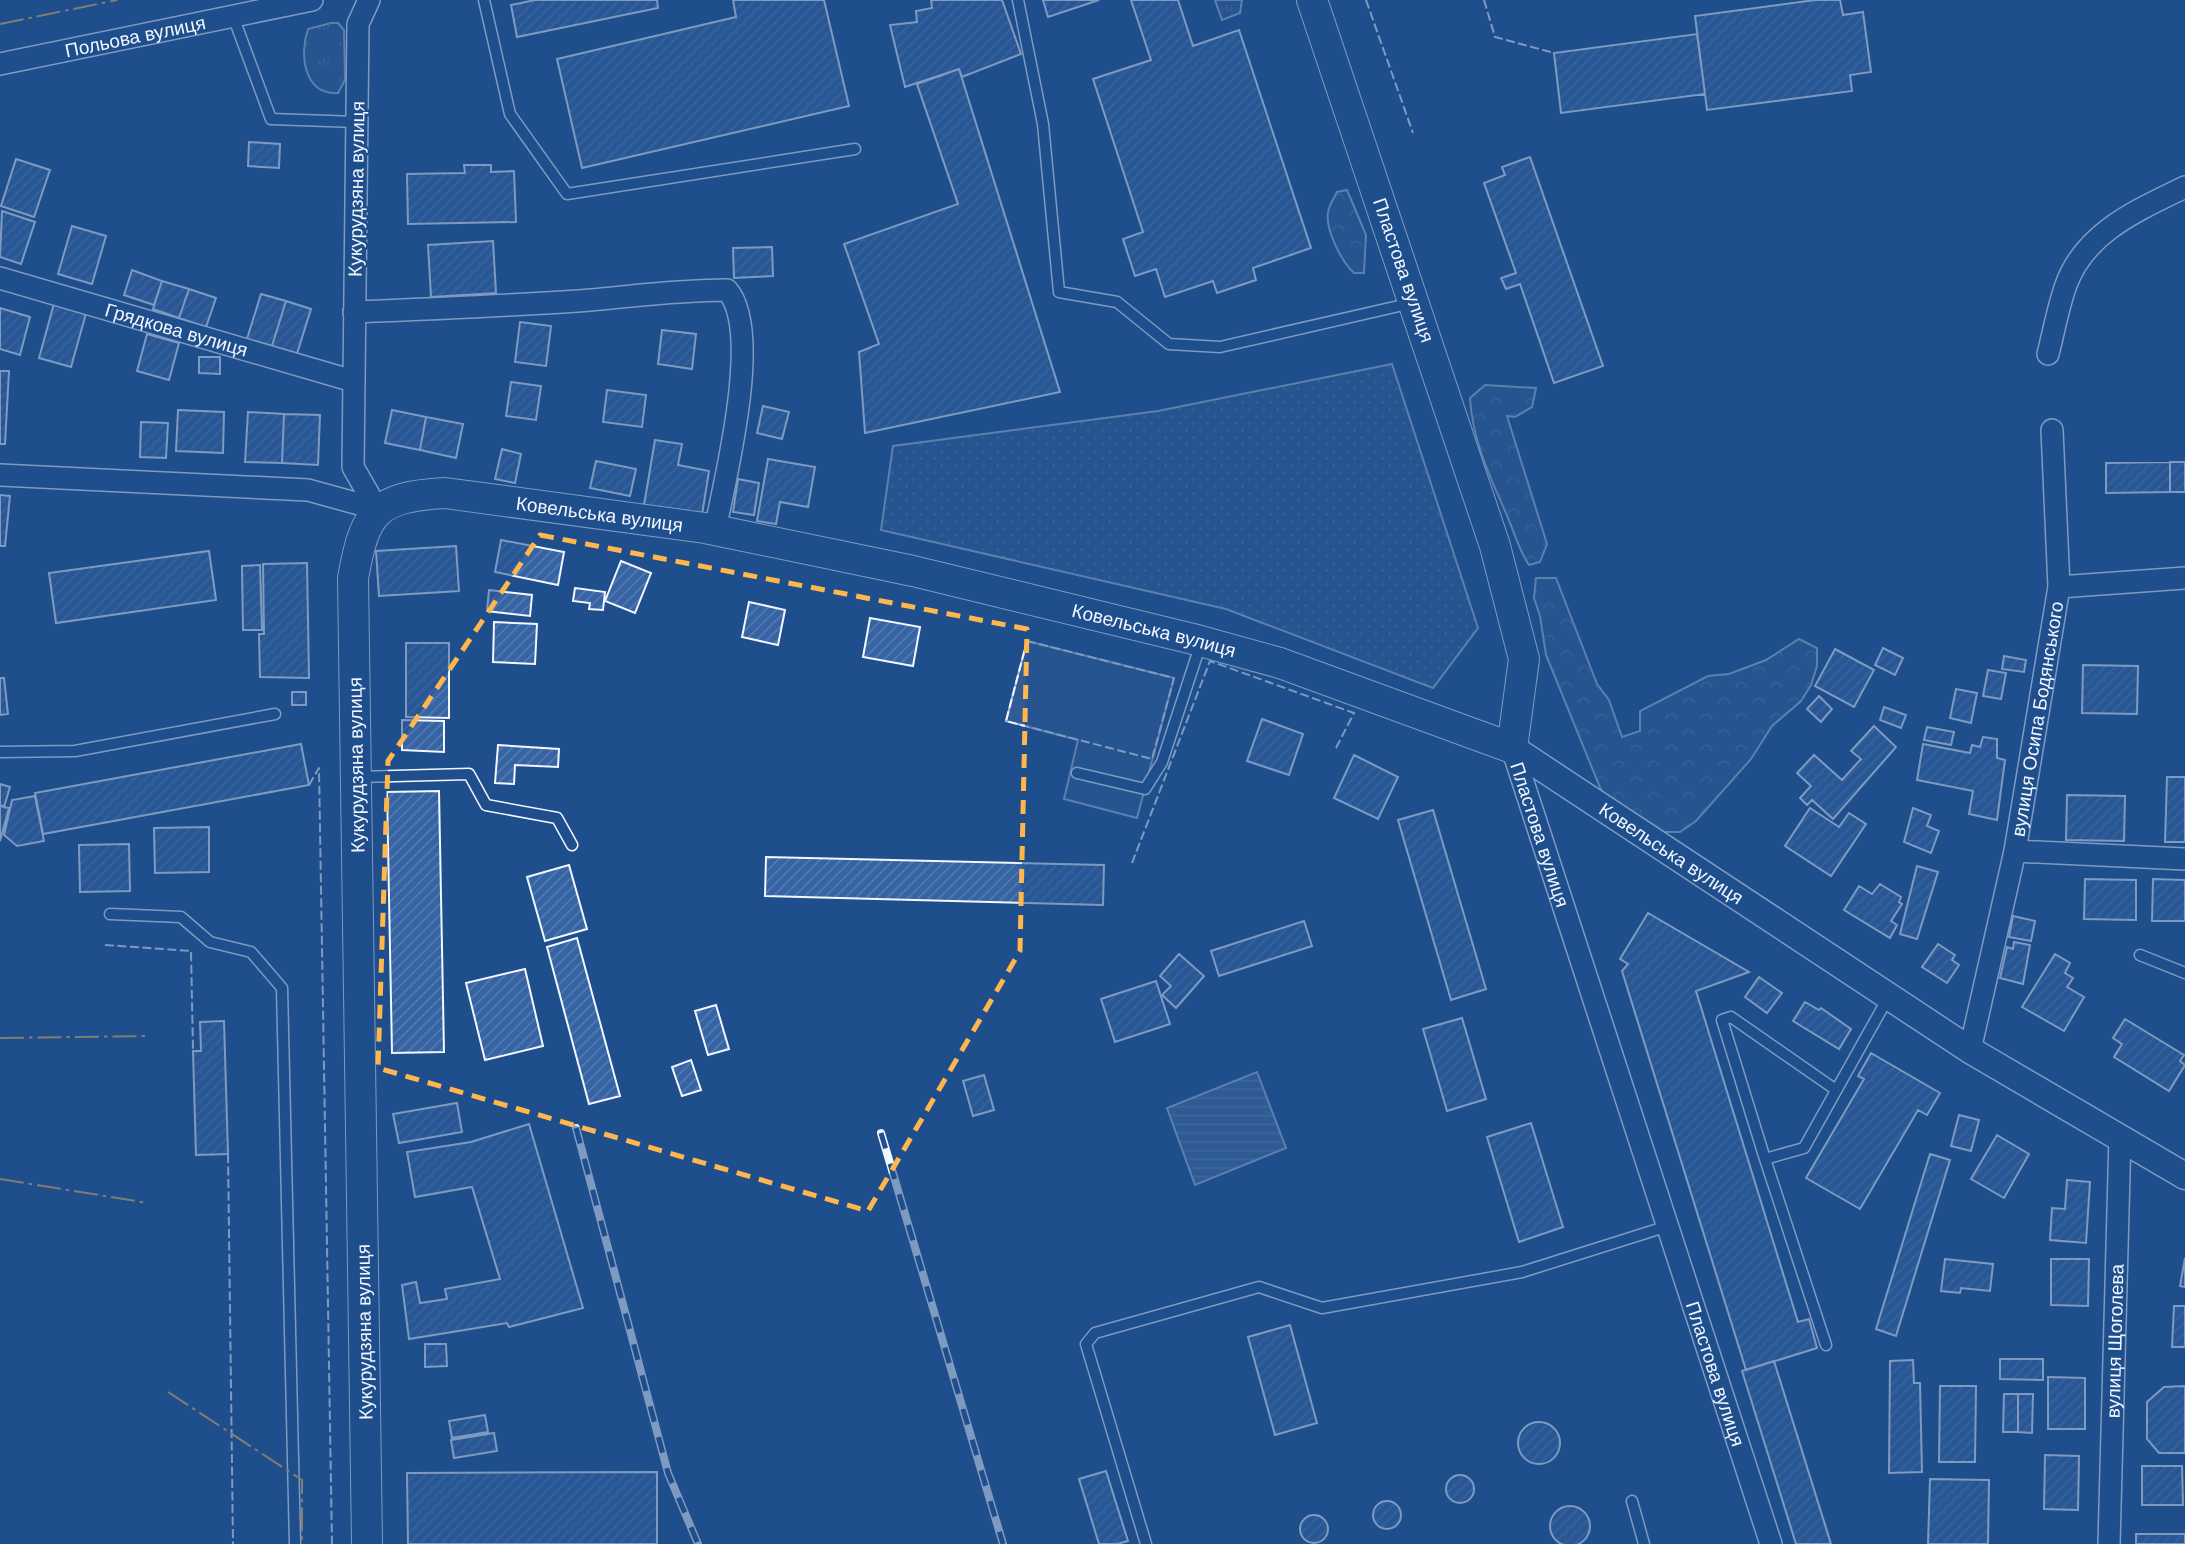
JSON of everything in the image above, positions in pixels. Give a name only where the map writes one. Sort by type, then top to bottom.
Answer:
[{"type":"main road","name":"Пластова вулиця","points":[[1312,0],[1495,545],[1524,659],[1511,748]]},
{"type":"main road","name":"Ковельська вулиця","points":[[377,509],[413,495],[446,494],[715,530],[914,571],[1280,663],[1511,748]]},
{"type":"main road","name":"Кукурудзяна вулиця","points":[[367,1544],[353,579],[361,536],[377,509]]},
{"type":"street","name":"Польова вулиця","points":[[0,64],[312,0]]},
{"type":"street","name":"Кукурудзяна вулиця","points":[[369,0],[358,24],[353,467],[377,509]]},
{"type":"street","points":[[2048,354],[2067,283],[2087,249],[2118,221],[2185,187]]},
{"type":"street","name":"Грядкова вулиця","points":[[0,278],[352,381]]},
{"type":"street","points":[[354,312],[483,308],[671,290],[727,290],[735,299],[739,314],[741,384],[715,530]]},
{"type":"street","points":[[2052,430],[2059,587]]},
{"type":"street","points":[[0,475],[309,490],[377,509]]},
{"type":"street","name":"вулиця Осипа Бодянського","points":[[1970,1050],[2015,851],[2059,587],[2185,578]]},
{"type":"street","name":"Ковельська вулиця","points":[[1511,748],[1970,1050],[2185,1176]]},
{"type":"street","name":"Пластова вулиця","points":[[1511,748],[1771,1544]]},
{"type":"street","name":"вулиця Осипа Бодянського","points":[[2015,851],[2185,859]]},
{"type":"street","name":"вулиця Щоголева","points":[[2109,1544],[2120,1137]]},
{"type":"lane","points":[[484,0],[510,114],[567,194],[855,149]]},
{"type":"lane","points":[[1018,0],[1043,124],[1059,292],[1116,302],[1169,344],[1220,347],[1415,302]]},
{"type":"lane","points":[[233,16],[271,119],[357,122]]},
{"type":"lane","points":[[1077,772],[1145,789],[1162,762],[1201,641]]},
{"type":"lane","points":[[0,752],[75,751],[275,714]]},
{"type":"lane","points":[[356,777],[469,774],[486,805],[557,818],[572,845]]},
{"type":"lane","points":[[110,914],[181,917],[210,942],[251,952],[282,988],[295,1544]]},
{"type":"lane","points":[[2140,955],[2185,973]]},
{"type":"lane","points":[[1765,1159],[1804,1148],[1889,996]]},
{"type":"lane","points":[[1826,1345],[1723,1020],[1731,1017],[1836,1090]]},
{"type":"lane","points":[[1146,1544],[1086,1344],[1095,1333],[1259,1287],[1322,1308],[1522,1272],[1668,1226]]},
{"type":"lane","points":[[1632,1501],[1644,1544]]},
{"type":"highlighted area","points":[[540,535],[1027,629],[1020,951],[868,1211],[378,1068],[388,761]]},
{"type":"green space","points":[[1215,0],[1242,0],[1240,13],[1222,20]]},
{"type":"green space","points":[[338,23],[344,30],[345,80],[338,93],[327,92],[318,87],[307,72],[305,61],[308,29]]},
{"type":"green space","points":[[1347,190],[1366,235],[1364,273],[1354,273],[1349,268],[1335,245],[1329,228],[1330,204],[1337,192]]},
{"type":"green space","points":[[1392,364],[1478,628],[1433,688],[1226,609],[881,530],[893,446],[1158,411]]},
{"type":"green space","points":[[1485,385],[1536,388],[1532,407],[1515,417],[1507,416],[1547,544],[1540,562],[1529,565],[1525,558],[1487,470],[1478,442],[1470,398]]},
{"type":"green space","points":[[1536,578],[1556,578],[1597,684],[1609,700],[1622,737],[1640,731],[1640,711],[1708,676],[1729,674],[1766,660],[1799,639],[1817,648],[1817,666],[1811,685],[1801,701],[1772,726],[1751,759],[1696,821],[1680,832],[1661,832],[1608,807],[1546,655],[1540,616],[1534,598]]},
{"type":"shaded area","points":[[1027,641],[1174,678],[1137,818],[1064,799],[1078,740],[1006,721]]},
{"type":"shaded area","points":[[1257,1072],[1286,1148],[1195,1185],[1167,1108]]},
{"type":"building","points":[[535,0],[657,0],[658,8],[517,37],[511,5]]},
{"type":"building","points":[[733,0],[824,0],[849,106],[582,168],[557,59],[736,17]]},
{"type":"building","points":[[931,0],[1002,0],[1021,54],[962,77],[959,69],[905,87],[890,25],[917,22],[916,11],[932,8]]},
{"type":"building","points":[[1043,0],[1099,0],[1048,17]]},
{"type":"building","points":[[1131,0],[1178,0],[1193,46],[1239,30],[1311,248],[1253,268],[1256,280],[1217,293],[1213,281],[1165,297],[1156,269],[1135,276],[1123,239],[1143,232],[1093,79],[1151,60]]},
{"type":"building","points":[[1815,0],[1840,0],[1843,15],[1863,12],[1871,72],[1850,75],[1852,91],[1707,110],[1695,16]]},
{"type":"building","points":[[1697,34],[1705,94],[1561,113],[1554,53]]},
{"type":"building","points":[[959,69],[1060,392],[865,433],[859,352],[879,344],[844,244],[958,204],[917,84]]},
{"type":"building","points":[[249,142],[280,144],[279,168],[248,166]]},
{"type":"building","points":[[1530,157],[1603,366],[1554,383],[1520,284],[1506,289],[1501,278],[1516,273],[1484,183],[1505,175],[1502,167]]},
{"type":"building","points":[[16,159],[50,170],[34,217],[1,206]]},
{"type":"building","points":[[464,165],[491,165],[491,172],[514,171],[516,222],[408,224],[407,174],[465,173]]},
{"type":"building","points":[[2,211],[35,222],[21,264],[0,257]]},
{"type":"building","points":[[72,226],[106,236],[92,284],[58,274]]},
{"type":"building","points":[[493,241],[496,293],[431,297],[428,245]]},
{"type":"building","points":[[772,247],[773,276],[734,278],[733,248]]},
{"type":"building","points":[[132,270],[162,281],[154,305],[124,295]]},
{"type":"building","points":[[162,281],[189,289],[179,318],[153,309]]},
{"type":"building","points":[[189,289],[216,298],[206,327],[179,318]]},
{"type":"building","points":[[261,294],[286,301],[271,349],[246,342]]},
{"type":"building","points":[[55,300],[87,310],[71,367],[39,358]]},
{"type":"building","points":[[286,301],[311,309],[296,357],[271,349]]},
{"type":"building","points":[[0,308],[30,317],[20,355],[0,349]]},
{"type":"building","points":[[520,322],[551,326],[546,366],[515,362]]},
{"type":"building","points":[[662,330],[696,334],[692,369],[658,364]]},
{"type":"building","points":[[147,334],[179,343],[169,380],[137,371]]},
{"type":"building","points":[[199,357],[220,357],[220,374],[199,373]]},
{"type":"building","points":[[0,371],[9,371],[5,444],[0,444]]},
{"type":"building","points":[[511,382],[541,386],[536,420],[506,416]]},
{"type":"building","points":[[607,390],[646,395],[642,427],[603,422]]},
{"type":"building","points":[[763,406],[789,412],[782,439],[757,433]]},
{"type":"building","points":[[178,410],[224,412],[223,453],[176,451]]},
{"type":"building","points":[[392,410],[426,417],[420,450],[385,443]]},
{"type":"building","points":[[248,412],[284,414],[282,463],[245,462]]},
{"type":"building","points":[[284,414],[320,415],[318,465],[282,463]]},
{"type":"building","points":[[426,417],[463,424],[456,458],[420,450]]},
{"type":"building","points":[[141,422],[168,423],[166,458],[140,457]]},
{"type":"building","points":[[655,440],[682,444],[678,465],[709,471],[702,515],[644,505]]},
{"type":"building","points":[[502,449],[521,454],[515,483],[495,479]]},
{"type":"building","points":[[768,459],[815,467],[808,507],[780,502],[776,524],[757,521]]},
{"type":"building","points":[[596,461],[636,469],[630,496],[590,488]]},
{"type":"building","points":[[2170,462],[2185,462],[2185,492],[2170,492]]},
{"type":"building","points":[[2170,462],[2170,492],[2106,493],[2106,463]]},
{"type":"building","points":[[738,479],[759,483],[754,515],[733,512]]},
{"type":"building","points":[[0,495],[10,496],[5,546],[0,546]]},
{"type":"building","points":[[501,540],[564,552],[558,585],[495,572]]},
{"type":"building","points":[[456,546],[459,591],[379,596],[376,551]]},
{"type":"building","points":[[209,551],[216,600],[56,623],[49,573]]},
{"type":"building","points":[[621,561],[651,573],[635,613],[605,601]]},
{"type":"building","points":[[307,563],[309,678],[260,677],[259,634],[264,634],[263,564]]},
{"type":"building","points":[[260,565],[262,630],[243,630],[242,566]]},
{"type":"building","points":[[575,588],[605,592],[603,610],[589,609],[590,603],[573,601]]},
{"type":"building","points":[[489,590],[532,595],[530,616],[487,611]]},
{"type":"building","points":[[749,602],[785,610],[778,645],[742,637]]},
{"type":"building","points":[[870,618],[920,627],[913,666],[863,657]]},
{"type":"building","points":[[494,622],[537,624],[535,664],[493,662]]},
{"type":"building","points":[[406,643],[449,643],[449,718],[406,717]]},
{"type":"building","points":[[1883,648],[1903,658],[1895,675],[1875,665]]},
{"type":"building","points":[[1835,649],[1874,670],[1854,707],[1815,686]]},
{"type":"building","points":[[2004,656],[2026,660],[2024,672],[2002,669]]},
{"type":"building","points":[[2083,665],[2138,666],[2137,714],[2082,713]]},
{"type":"building","points":[[1988,670],[2006,673],[2001,699],[1983,696]]},
{"type":"building","points":[[0,678],[4,678],[8,714],[0,715]]},
{"type":"building","points":[[1956,689],[1977,693],[1971,723],[1950,718]]},
{"type":"building","points":[[292,692],[306,692],[306,705],[292,705]]},
{"type":"building","points":[[1819,696],[1832,709],[1821,722],[1807,709]]},
{"type":"building","points":[[1884,707],[1906,715],[1901,728],[1880,720]]},
{"type":"building","points":[[1262,719],[1303,734],[1289,775],[1247,761]]},
{"type":"building","points":[[402,720],[444,721],[444,752],[402,750]]},
{"type":"building","points":[[1874,726],[1896,747],[1833,819],[1812,800],[1807,805],[1800,798],[1811,786],[1797,773],[1814,755],[1842,780],[1861,759],[1851,751]]},
{"type":"building","points":[[1927,727],[1954,732],[1951,745],[1924,740]]},
{"type":"building","points":[[1983,737],[1997,739],[1997,758],[2005,760],[1997,820],[1969,814],[1973,791],[1917,780],[1923,744],[1970,753],[1972,745],[1980,747]]},
{"type":"building","points":[[301,744],[309,785],[43,834],[35,793]]},
{"type":"building","points":[[498,745],[559,749],[558,767],[515,765],[514,784],[495,783]]},
{"type":"building","points":[[1354,755],[1398,777],[1378,819],[1334,798]]},
{"type":"building","points":[[2167,777],[2185,777],[2185,842],[2165,842]]},
{"type":"building","points":[[0,784],[10,787],[4,807],[0,805]]},
{"type":"building","points":[[439,791],[444,1052],[392,1053],[387,792]]},
{"type":"building","points":[[2067,795],[2125,796],[2124,841],[2066,840]]},
{"type":"building","points":[[35,796],[44,841],[17,846],[4,835],[12,800]]},
{"type":"building","points":[[0,806],[9,808],[0,841]]},
{"type":"building","points":[[1810,808],[1839,827],[1849,813],[1866,824],[1831,876],[1785,846]]},
{"type":"building","points":[[1913,808],[1931,815],[1927,826],[1939,831],[1931,853],[1904,842]]},
{"type":"building","points":[[1433,810],[1486,989],[1451,1000],[1398,820]]},
{"type":"building","points":[[209,827],[209,872],[155,873],[154,828]]},
{"type":"building","points":[[129,844],[130,891],[80,892],[79,845]]},
{"type":"building","points":[[766,857],[1104,865],[1103,905],[765,896]]},
{"type":"building","points":[[569,865],[587,929],[545,941],[527,877]]},
{"type":"building","points":[[1917,866],[1938,872],[1917,939],[1900,934]]},
{"type":"building","points":[[2085,879],[2136,880],[2136,920],[2084,919]]},
{"type":"building","points":[[2153,879],[2185,880],[2185,921],[2152,921]]},
{"type":"building","points":[[1880,884],[1901,897],[1899,902],[1902,904],[1891,921],[1897,925],[1890,938],[1844,910],[1859,886],[1872,894]]},
{"type":"building","points":[[1648,913],[1749,972],[1696,991],[1798,1322],[1809,1319],[1817,1348],[1746,1370],[1622,971],[1628,964],[1620,959]]},
{"type":"building","points":[[2013,916],[2035,921],[2031,941],[2009,937]]},
{"type":"building","points":[[1304,921],[1312,946],[1219,976],[1211,951]]},
{"type":"building","points":[[577,938],[620,1096],[589,1104],[547,947]]},
{"type":"building","points":[[2014,942],[2030,945],[2023,984],[2000,978],[2007,947],[2013,949]]},
{"type":"building","points":[[1938,944],[1955,955],[1952,960],[1959,965],[1947,983],[1922,967]]},
{"type":"building","points":[[1179,954],[1204,976],[1176,1008],[1162,995],[1171,986],[1160,976]]},
{"type":"building","points":[[2055,954],[2070,963],[2065,973],[2073,978],[2067,987],[2084,997],[2064,1031],[2022,1007]]},
{"type":"building","points":[[525,969],[543,1046],[485,1060],[466,983]]},
{"type":"building","points":[[1759,977],[1782,993],[1767,1013],[1745,997]]},
{"type":"building","points":[[1156,981],[1170,1024],[1115,1042],[1101,999]]},
{"type":"building","points":[[1805,1002],[1819,1010],[1821,1008],[1851,1029],[1839,1049],[1793,1021]]},
{"type":"building","points":[[716,1005],[729,1049],[708,1055],[695,1011]]},
{"type":"building","points":[[1462,1018],[1486,1099],[1447,1111],[1423,1029]]},
{"type":"building","points":[[2125,1019],[2184,1055],[2180,1061],[2185,1065],[2169,1091],[2114,1057],[2122,1044],[2113,1038]]},
{"type":"building","points":[[224,1021],[228,1154],[196,1155],[193,1051],[201,1051],[200,1022]]},
{"type":"building","points":[[1871,1053],[1940,1093],[1927,1115],[1918,1110],[1860,1209],[1806,1178],[1864,1079],[1858,1076]]},
{"type":"building","points":[[691,1060],[701,1090],[682,1096],[672,1067]]},
{"type":"building","points":[[984,1075],[994,1110],[973,1116],[963,1081]]},
{"type":"building","points":[[457,1103],[462,1132],[399,1143],[393,1114]]},
{"type":"building","points":[[1959,1115],[1979,1120],[1971,1151],[1951,1146]]},
{"type":"building","points":[[1531,1123],[1563,1227],[1519,1242],[1487,1137]]},
{"type":"building","points":[[529,1124],[583,1308],[509,1327],[507,1323],[409,1339],[402,1285],[416,1282],[420,1303],[447,1299],[445,1289],[500,1279],[472,1187],[415,1197],[407,1152],[471,1142]]},
{"type":"building","points":[[1997,1135],[2029,1154],[2004,1198],[1971,1179]]},
{"type":"building","points":[[1930,1154],[1950,1160],[1896,1336],[1876,1329]]},
{"type":"building","points":[[2067,1180],[2090,1182],[2086,1243],[2050,1240],[2052,1208],[2065,1209]]},
{"type":"building","points":[[2185,1258],[2185,1287],[2180,1286]]},
{"type":"building","points":[[1945,1259],[1993,1264],[1990,1291],[1961,1288],[1960,1293],[1941,1291]]},
{"type":"building","points":[[2051,1259],[2089,1259],[2088,1306],[2051,1305]]},
{"type":"building","points":[[2174,1306],[2185,1306],[2185,1347],[2172,1347]]},
{"type":"building","points":[[1290,1325],[1317,1423],[1275,1435],[1248,1337]]},
{"type":"building","points":[[425,1344],[446,1344],[447,1366],[425,1367]]},
{"type":"building","points":[[2000,1359],[2043,1359],[2043,1380],[2000,1379]]},
{"type":"building","points":[[1913,1360],[1914,1383],[1920,1383],[1922,1472],[1889,1473],[1890,1361]]},
{"type":"building","points":[[1774,1361],[1831,1544],[1796,1544],[1742,1371]]},
{"type":"building","points":[[2048,1377],[2085,1378],[2085,1429],[2048,1429]]},
{"type":"building","points":[[1940,1386],[1976,1386],[1975,1462],[1939,1462]]},
{"type":"building","points":[[2185,1386],[2185,1453],[2159,1453],[2147,1439],[2147,1402],[2164,1387]]},
{"type":"building","points":[[2004,1394],[2018,1394],[2018,1432],[2003,1432]]},
{"type":"building","points":[[2018,1394],[2033,1394],[2032,1433],[2018,1432]]},
{"type":"building","points":[[485,1415],[488,1432],[452,1438],[449,1421]]},
{"type":"building","points":[[1539,1422],[1554,1428],[1560,1443],[1554,1458],[1539,1464],[1524,1458],[1518,1443],[1524,1428]]},
{"type":"building","points":[[494,1433],[497,1451],[454,1458],[451,1440]]},
{"type":"building","points":[[2045,1455],[2079,1456],[2078,1510],[2044,1509]]},
{"type":"building","points":[[2142,1466],[2182,1466],[2183,1505],[2142,1505]]},
{"type":"building","points":[[1106,1471],[1128,1541],[1117,1544],[1099,1544],[1079,1479]]},
{"type":"building","points":[[657,1472],[657,1544],[408,1544],[407,1473]]},
{"type":"building","points":[[1460,1475],[1470,1479],[1474,1489],[1470,1499],[1460,1503],[1450,1499],[1446,1489],[1450,1479]]},
{"type":"building","points":[[1930,1479],[1989,1480],[1988,1544],[1928,1544]]},
{"type":"building","points":[[1387,1501],[1397,1505],[1401,1515],[1397,1525],[1387,1529],[1377,1525],[1373,1515],[1377,1505]]},
{"type":"building","points":[[1570,1506],[1578,1507],[1584,1512],[1589,1518],[1589,1534],[1584,1540],[1578,1545],[1570,1546],[1562,1545],[1556,1540],[1551,1534],[1550,1526],[1551,1518],[1556,1512],[1562,1507]]},
{"type":"building","points":[[1314,1515],[1324,1519],[1328,1529],[1324,1539],[1314,1543],[1304,1539],[1300,1529],[1304,1519]]},
{"type":"building","points":[[2136,1534],[2185,1534],[2185,1544],[2136,1544]]},
{"type":"railway","points":[[576,1128],[668,1473],[698,1544]]},
{"type":"railway","points":[[881,1133],[1003,1544]]},
{"type":"fence","points":[[1366,0],[1413,133]]},
{"type":"fence","points":[[1484,0],[1495,37],[1554,53]]},
{"type":"fence","points":[[1027,641],[1174,678],[1152,759],[1006,721],[1027,641]]},
{"type":"fence","points":[[1132,863],[1210,661],[1354,713],[1336,748]]},
{"type":"fence","points":[[309,785],[319,768],[332,1544]]},
{"type":"fence","points":[[105,945],[191,951],[193,1051]]},
{"type":"fence","points":[[228,1154],[233,1544]]},
{"type":"power","points":[[0,24],[117,0]]},
{"type":"power","points":[[0,1038],[147,1036]]},
{"type":"power","points":[[0,1179],[148,1203]]},
{"type":"power","points":[[168,1392],[302,1480],[302,1544]]}]
